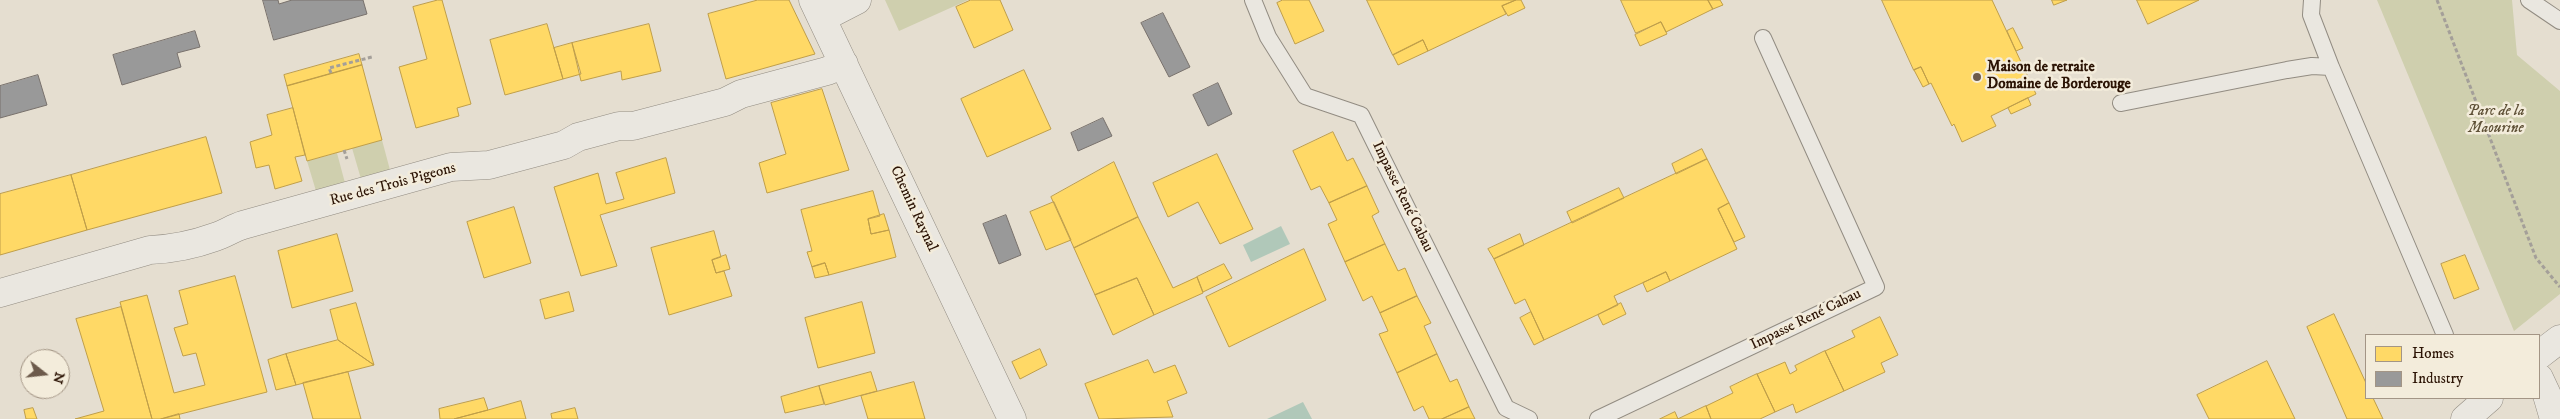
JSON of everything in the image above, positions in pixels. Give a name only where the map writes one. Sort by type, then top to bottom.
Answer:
[{"type":"street","points":[[818,9],[857,0]]},
{"type":"street","name":"Chemin Raynal","points":[[818,9],[1012,419]]},
{"type":"street","name":"Rue des Trois Pigeons","points":[[0,293],[150,250],[173,249],[217,237],[228,230],[243,225],[451,167],[489,165],[564,145],[578,137],[619,126],[633,126],[725,102],[741,94],[828,71],[844,64]]},
{"type":"street","points":[[2540,354],[2560,338]]},
{"type":"street","points":[[2540,380],[2547,395],[2554,419]]},
{"type":"lane","name":"Impasse René Cabau","points":[[1252,0],[1268,37],[1305,96],[1361,115],[1506,408],[1529,419]]},
{"type":"lane","points":[[2312,0],[2311,15],[2331,67],[2445,334]]},
{"type":"lane","points":[[2529,0],[2560,21]]},
{"type":"lane","name":"Impasse René Cabau","points":[[1598,419],[1876,287],[1763,38]]},
{"type":"lane","points":[[2121,103],[2287,70],[2312,66],[2331,67]]},
{"type":"path","points":[[2436,0],[2536,258],[2560,287]]},
{"type":"path","points":[[331,73],[329,68],[372,57]]},
{"type":"green space","points":[[885,0],[968,0],[899,31]]},
{"type":"green space","name":"Parc de la Maourine","points":[[2377,0],[2512,0],[2517,55],[2560,91],[2560,294],[2514,331]]},
{"type":"green space","points":[[382,140],[390,170],[361,179],[352,148]]},
{"type":"green space","points":[[337,153],[345,183],[316,191],[307,161]]},
{"type":"shaded area","points":[[1281,226],[1290,244],[1251,262],[1243,245]]},
{"type":"shaded area","points":[[1303,402],[1312,419],[1267,419]]},
{"type":"building: Homes","points":[[442,0],[471,104],[457,108],[459,116],[416,128],[399,67],[427,59],[413,7]]},
{"type":"building: Homes","points":[[758,0],[789,0],[815,54],[726,79],[708,14]]},
{"type":"building: Homes","points":[[971,0],[1000,0],[1013,30],[974,48],[956,7]]},
{"type":"building: Homes","points":[[1283,0],[1309,0],[1324,31],[1295,44],[1277,3]]},
{"type":"building: Homes","points":[[1367,0],[1516,0],[1502,6],[1506,14],[1428,51],[1423,40],[1393,55]]},
{"type":"building: Homes","points":[[1516,0],[1521,0],[1525,8],[1508,16],[1502,6]]},
{"type":"building: Homes","points":[[1621,0],[1708,0],[1713,9],[1666,32],[1661,22],[1636,33]]},
{"type":"building: Homes","points":[[1708,0],[1720,0],[1723,5],[1713,9]]},
{"type":"building: Homes","name":"Maison de retraite Domaine de Borderouge","points":[[1882,0],[1992,0],[2036,94],[1991,116],[1996,126],[1962,142],[1954,124],[1952,126],[1921,67],[1914,70]]},
{"type":"building: Homes","points":[[2052,0],[2067,0],[2054,5]]},
{"type":"building: Homes","name":"Maison de retraite Domaine de Borderouge","points":[[2137,0],[2199,0],[2148,24]]},
{"type":"building: Homes","points":[[1661,22],[1667,34],[1640,46],[1635,35]]},
{"type":"building: Homes","points":[[547,24],[563,79],[505,95],[490,40]]},
{"type":"building: Homes","points":[[649,24],[661,71],[622,80],[621,71],[581,81],[572,43]]},
{"type":"building: Homes","points":[[2013,28],[2023,48],[2016,51],[2007,31]]},
{"type":"building: Homes","points":[[1423,40],[1428,51],[1398,65],[1393,55]]},
{"type":"building: Homes","points":[[572,43],[581,74],[563,79],[554,48]]},
{"type":"building: Homes","points":[[359,54],[362,65],[287,86],[284,75]]},
{"type":"building: Homes","points":[[362,65],[382,140],[307,161],[287,86]]},
{"type":"building: Homes","points":[[1921,67],[1929,84],[1923,87],[1914,70]]},
{"type":"building: Homes","points":[[1024,70],[1051,129],[987,157],[961,99]]},
{"type":"building: Homes","points":[[822,89],[849,170],[767,193],[759,163],[786,154],[771,103]]},
{"type":"building: Homes","points":[[2028,98],[2031,105],[2011,114],[2008,108]]},
{"type":"building: Homes","points":[[293,108],[305,155],[295,157],[302,181],[275,189],[269,165],[256,168],[250,142],[272,135],[267,115]]},
{"type":"building: Homes","points":[[1333,132],[1347,161],[1353,158],[1367,186],[1329,203],[1320,186],[1311,190],[1293,151]]},
{"type":"building: Homes","points":[[206,137],[222,193],[87,230],[71,175]]},
{"type":"building: Homes","points":[[1702,149],[1707,159],[1676,174],[1672,164]]},
{"type":"building: Homes","points":[[1217,154],[1253,229],[1220,244],[1198,202],[1168,217],[1153,183]]},
{"type":"building: Homes","points":[[666,158],[675,193],[600,215],[617,266],[581,276],[554,187],[598,173],[606,204],[624,199],[616,173]]},
{"type":"building: Homes","points":[[1707,159],[1729,203],[1718,209],[1737,249],[1670,281],[1666,272],[1614,296],[1618,305],[1544,340],[1525,299],[1515,304],[1494,259]]},
{"type":"building: Homes","points":[[1114,162],[1138,217],[1074,248],[1051,197]]},
{"type":"building: Homes","points":[[71,175],[87,230],[0,255],[0,194]]},
{"type":"building: Homes","points":[[1367,186],[1379,212],[1372,216],[1385,244],[1345,262],[1328,224],[1337,220],[1329,203]]},
{"type":"building: Homes","points":[[1619,188],[1624,198],[1572,223],[1567,212]]},
{"type":"building: Homes","points":[[873,191],[880,216],[868,219],[871,234],[889,230],[896,257],[829,275],[825,263],[812,267],[807,252],[812,251],[801,210]]},
{"type":"building: Homes","points":[[1054,202],[1071,240],[1046,250],[1030,212]]},
{"type":"building: Homes","points":[[1729,203],[1745,237],[1734,242],[1718,209]]},
{"type":"building: Homes","points":[[514,207],[531,263],[484,278],[467,222]]},
{"type":"building: Homes","points":[[884,214],[889,230],[871,234],[868,219]]},
{"type":"building: Homes","points":[[1138,217],[1173,288],[1197,277],[1203,293],[1154,315],[1137,278],[1095,295],[1074,248]]},
{"type":"building: Homes","points":[[714,231],[721,257],[712,260],[716,273],[724,271],[732,296],[669,315],[651,248]]},
{"type":"building: Homes","points":[[337,234],[353,291],[292,308],[278,251]]},
{"type":"building: Homes","points":[[1520,234],[1524,245],[1494,259],[1488,249]]},
{"type":"building: Homes","points":[[1385,244],[1398,271],[1405,268],[1417,296],[1380,313],[1372,296],[1363,301],[1345,262]]},
{"type":"building: Homes","points":[[1304,249],[1326,300],[1229,347],[1206,297]]},
{"type":"building: Homes","points":[[726,255],[730,269],[716,273],[712,260]]},
{"type":"building: Homes","points":[[2465,255],[2479,289],[2454,299],[2441,264]]},
{"type":"building: Homes","points":[[825,263],[829,275],[815,278],[812,267]]},
{"type":"building: Homes","points":[[1224,264],[1232,278],[1203,292],[1197,277]]},
{"type":"building: Homes","points":[[1666,272],[1670,281],[1647,292],[1643,283]]},
{"type":"building: Homes","points":[[235,276],[267,392],[161,419],[152,419],[120,302],[147,295],[174,393],[205,385],[196,353],[183,356],[174,328],[188,324],[179,291]]},
{"type":"building: Homes","points":[[1137,278],[1154,315],[1113,335],[1095,295]]},
{"type":"building: Homes","points":[[569,292],[574,311],[545,319],[540,300]]},
{"type":"building: Homes","points":[[1417,296],[1431,323],[1424,326],[1437,354],[1397,373],[1379,334],[1388,331],[1380,313]]},
{"type":"building: Homes","points":[[862,302],[875,353],[818,368],[805,318]]},
{"type":"building: Homes","points":[[356,303],[374,365],[338,340],[330,310]]},
{"type":"building: Homes","points":[[1621,303],[1626,314],[1603,325],[1598,315]]},
{"type":"building: Homes","points":[[121,307],[152,419],[75,419],[104,411],[76,319]]},
{"type":"building: Homes","points":[[1531,312],[1544,340],[1534,345],[1520,318]]},
{"type":"building: Homes","points":[[2334,314],[2365,381],[2365,399],[2373,399],[2383,419],[2347,419],[2307,327]]},
{"type":"building: Homes","points":[[1880,317],[1898,355],[1881,363],[1885,372],[1844,391],[1825,351],[1855,337],[1852,331]]},
{"type":"building: Homes","points":[[338,340],[374,365],[296,385],[286,354]]},
{"type":"building: Homes","points":[[1040,349],[1047,365],[1020,379],[1012,362]]},
{"type":"building: Homes","points":[[1825,351],[1844,391],[1796,413],[1793,404],[1775,412],[1757,374],[1785,362],[1790,374],[1797,370],[1795,366]]},
{"type":"building: Homes","points":[[286,354],[296,385],[276,390],[268,360]]},
{"type":"building: Homes","points":[[1437,354],[1450,382],[1457,379],[1469,407],[1442,419],[1429,419],[1423,406],[1414,411],[1397,373]]},
{"type":"building: Homes","points":[[1148,360],[1154,373],[1175,365],[1187,393],[1167,401],[1173,417],[1099,419],[1085,384]]},
{"type":"building: Homes","points":[[2267,361],[2295,419],[2209,419],[2197,395]]},
{"type":"building: Homes","points":[[348,372],[361,419],[313,419],[303,383]]},
{"type":"building: Homes","points":[[871,372],[877,391],[825,405],[819,386]]},
{"type":"building: Homes","points":[[1757,374],[1775,412],[1760,419],[1711,419],[1706,406],[1733,393],[1730,387]]},
{"type":"building: Homes","points":[[914,382],[925,419],[868,419],[861,396]]},
{"type":"building: Homes","points":[[819,386],[824,404],[785,413],[781,397]]},
{"type":"building: Homes","points":[[484,398],[488,410],[454,419],[440,419],[439,409]]},
{"type":"building: Homes","points":[[521,401],[526,419],[454,419],[488,410]]},
{"type":"building: Homes","points":[[1706,406],[1711,419],[1678,419]]},
{"type":"building: Homes","points":[[1469,407],[1475,419],[1442,419]]},
{"type":"building: Homes","points":[[33,408],[37,419],[26,419],[24,410]]},
{"type":"building: Homes","points":[[575,408],[578,419],[552,419],[551,414]]},
{"type":"building: Homes","points":[[1675,412],[1678,419],[1660,419]]},
{"type":"building: Homes","points":[[179,414],[180,419],[161,419]]},
{"type":"building: Industry","points":[[263,0],[278,0],[279,4],[292,0],[363,0],[367,14],[274,40]]},
{"type":"building: Industry","points":[[1163,13],[1190,67],[1169,77],[1141,23]]},
{"type":"building: Industry","points":[[195,31],[200,47],[177,53],[181,67],[122,85],[113,55]]},
{"type":"building: Industry","points":[[38,75],[47,105],[0,118],[0,86]]},
{"type":"building: Industry","points":[[1218,83],[1232,114],[1208,126],[1193,95]]},
{"type":"building: Industry","points":[[1103,118],[1112,136],[1078,151],[1071,133]]},
{"type":"building: Industry","points":[[1006,215],[1021,255],[999,264],[983,224]]},
{"type":"place","name":"Maison de retraite Domaine de Borderouge","points":[[1977,77]]}]
